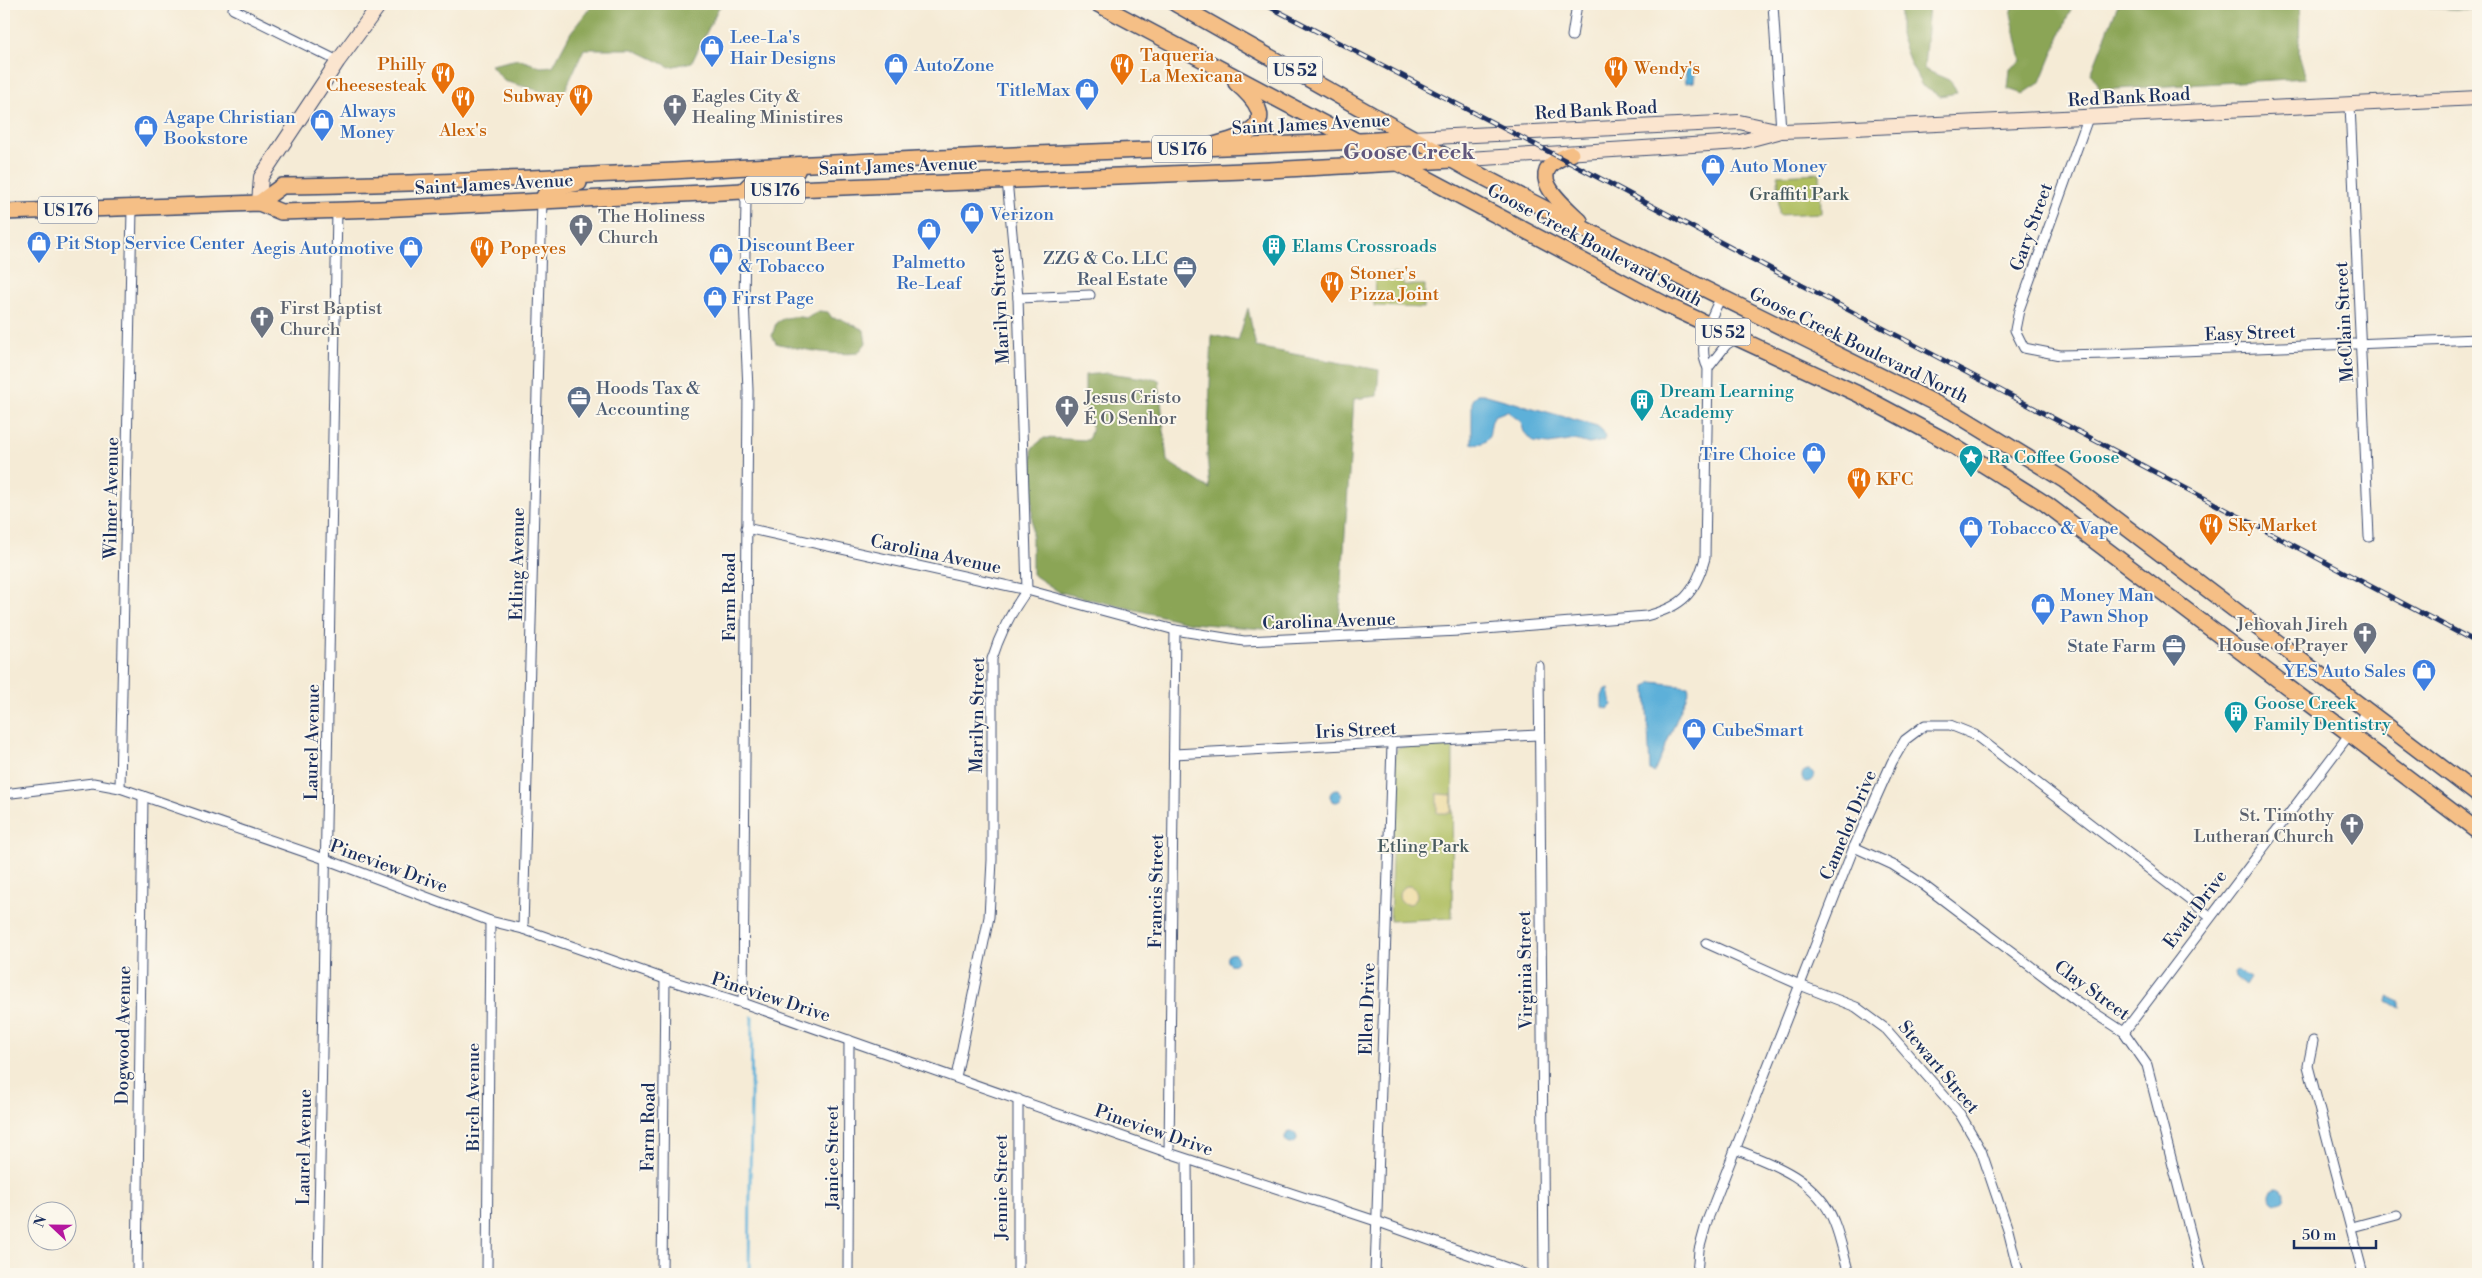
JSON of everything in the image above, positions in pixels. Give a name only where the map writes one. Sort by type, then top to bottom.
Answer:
[{"type":"main road","points":[[259,203],[261,177],[338,61],[380,4]]},
{"type":"main road","name":"Goose Creek Boulevard South","points":[[1098,4],[1664,304],[1858,394],[2002,474],[2046,504],[2478,831]]},
{"type":"main road","name":"Goose Creek Boulevard North","points":[[1176,4],[1374,114],[1452,160],[1596,236],[1953,412],[2017,449],[2064,480],[2478,794]]},
{"type":"main road","points":[[1203,148],[1240,138],[1252,131],[1260,114],[1257,105],[1247,92],[1218,67]]},
{"type":"main road","name":"Red Bank Road","points":[[1452,160],[1740,142],[1781,131],[2088,118],[2478,98]]},
{"type":"main road","name":"Red Bank Road","points":[[1412,138],[1738,122],[1781,131]]},
{"type":"main road","name":"Saint James Avenue","points":[[259,203],[282,186],[600,176],[800,164],[1412,138]]},
{"type":"main road","points":[[1571,154],[1555,159],[1551,164],[1546,174],[1548,185],[1553,196],[1596,236]]},
{"type":"main road","name":"Saint James Avenue","points":[[4,212],[132,209],[259,203],[281,212],[337,210],[743,191],[1163,175],[1452,160]]},
{"type":"main road","points":[[743,191],[755,180],[786,176],[798,171],[800,164]]},
{"type":"main road","points":[[542,200],[548,189],[566,187],[600,176]]},
{"type":"street","points":[[1572,36],[1577,4]]},
{"type":"street","points":[[1774,4],[1781,131]]},
{"type":"street","points":[[232,9],[338,61]]},
{"type":"street","name":"McClain Street","points":[[2350,105],[2369,537]]},
{"type":"street","name":"Gary Street","points":[[2024,348],[2015,330],[2018,310],[2088,118]]},
{"type":"street","name":"Marilyn Street","points":[[956,1078],[989,916],[992,860],[992,659],[998,638],[1011,612],[1027,590],[1018,298],[1007,180]]},
{"type":"street","name":"Farm Road","points":[[743,191],[746,202],[744,298],[748,390],[743,1003]]},
{"type":"street","name":"Etling Avenue","points":[[523,929],[542,200]]},
{"type":"street","name":"Wilmer Avenue","points":[[120,788],[132,209]]},
{"type":"street","name":"Laurel Avenue","points":[[318,1274],[337,210]]},
{"type":"street","points":[[1018,298],[1090,295]]},
{"type":"street","name":"Carolina Avenue","points":[[746,528],[1027,590],[1175,630],[1244,640],[1460,631],[1646,616],[1672,608],[1690,594],[1701,572],[1705,558],[1708,368],[1704,360],[1707,324],[1721,297]]},
{"type":"street","points":[[1708,368],[1726,345],[1736,338]]},
{"type":"street","name":"Easy Street","points":[[2024,348],[2060,355],[2362,345],[2478,339]]},
{"type":"street","name":"Francis Street","points":[[1169,1153],[1175,630]]},
{"type":"street","name":"Virginia Street","points":[[1539,666],[1538,735],[1544,1274]]},
{"type":"street","name":"Evatt Drive","points":[[2124,1032],[2367,711]]},
{"type":"street","name":"Camelot Drive","points":[[1696,1274],[1699,1250],[1707,1222],[1854,847],[1892,762],[1905,740],[1926,725],[1950,725],[1975,736],[2210,916]]},
{"type":"street","name":"Iris Street","points":[[1174,754],[1538,735]]},
{"type":"street","name":"Ellen Drive","points":[[1376,1274],[1376,1221],[1392,744]]},
{"type":"street","name":"Pineview Drive","points":[[4,794],[93,783],[120,788],[325,859],[490,921],[523,929],[665,979],[743,1003],[1187,1160],[1376,1221],[1524,1274]]},
{"type":"street","name":"Dogwood Avenue","points":[[136,1274],[143,796]]},
{"type":"street","name":"Clay Street","points":[[1854,847],[1893,865],[1918,881],[2078,1002],[2124,1032],[2147,1065],[2201,1274]]},
{"type":"street","name":"Birch Avenue","points":[[487,1274],[490,921]]},
{"type":"street","name":"Stewart Street","points":[[1706,942],[1800,985],[1856,1007],[1886,1029],[1960,1114],[1981,1150],[2008,1230],[2019,1274]]},
{"type":"street","name":"Farm Road","points":[[662,1274],[665,979]]},
{"type":"street","name":"Janice Street","points":[[848,1274],[849,1040]]},
{"type":"street","points":[[2312,1041],[2308,1066],[2363,1274]]},
{"type":"street","name":"Jennie Street","points":[[1018,1099],[1018,1274]]},
{"type":"street","points":[[1735,1149],[1778,1165],[1819,1195],[1834,1221],[1849,1274]]},
{"type":"street","points":[[1187,1160],[1188,1274]]},
{"type":"street","points":[[2352,1227],[2397,1215]]},
{"type":"green space","points":[[593,4],[731,4],[719,7],[692,62],[670,67],[633,49],[584,49],[562,97],[504,81],[491,65],[518,59],[541,67],[553,66],[571,32]]},
{"type":"green space","points":[[1898,4],[1929,4],[1924,69],[1951,81],[1957,93],[1940,96],[1922,86],[1910,63],[1900,35],[1900,6]]},
{"type":"green space","points":[[2014,4],[2073,4],[2041,82],[2023,94],[2008,89],[2010,69],[2021,61],[2011,14]]},
{"type":"green space","points":[[2118,4],[2300,4],[2299,55],[2306,78],[2100,90],[2091,73]]},
{"type":"green space","points":[[2422,4],[2478,4],[2478,10],[2429,8]]},
{"type":"green space","name":"Graffiti Park","points":[[1820,173],[1821,213],[1779,215],[1778,175]]},
{"type":"green space","points":[[1375,274],[1397,274],[1404,285],[1425,285],[1424,308],[1374,306]]},
{"type":"green space","points":[[1248,308],[1256,347],[1379,370],[1377,396],[1354,399],[1339,624],[1262,629],[1191,623],[1059,592],[1032,574],[1032,448],[1044,438],[1088,440],[1092,429],[1085,408],[1085,375],[1108,373],[1159,380],[1167,461],[1210,489],[1207,456],[1212,335],[1238,341]]},
{"type":"green space","points":[[819,311],[828,312],[832,318],[841,319],[864,330],[866,343],[858,353],[839,354],[795,348],[776,343],[772,336],[776,323],[791,317],[807,318]]},
{"type":"green space","name":"Etling Park","points":[[1453,744],[1452,918],[1390,921],[1395,753],[1398,747]]},
{"type":"sand","points":[[1437,794],[1452,795],[1451,813],[1437,813]]},
{"type":"sand","points":[[1408,886],[1414,889],[1417,895],[1414,901],[1408,904],[1402,901],[1399,895],[1402,889]]},
{"type":"water","points":[[1696,66],[1694,82],[1686,83],[1685,67]]},
{"type":"water","points":[[1477,394],[1483,394],[1597,426],[1603,431],[1605,438],[1603,441],[1589,444],[1575,440],[1549,444],[1533,442],[1524,432],[1521,422],[1507,411],[1494,416],[1489,436],[1484,442],[1472,444],[1472,400]]},
{"type":"water","points":[[1652,682],[1688,686],[1689,690],[1654,773],[1650,770],[1646,687]]},
{"type":"water","points":[[1605,689],[1609,689],[1612,705],[1608,709],[1602,707],[1602,696]]},
{"type":"water","points":[[1808,770],[1814,776],[1808,782],[1802,776]]},
{"type":"water","points":[[1334,790],[1338,790],[1342,796],[1338,802],[1334,802],[1330,798],[1330,794]]},
{"type":"water","points":[[1232,953],[1238,959],[1232,965],[1226,959]]},
{"type":"water","points":[[2237,971],[2250,978],[2245,986],[2235,978],[2234,973]]},
{"type":"water","points":[[2389,997],[2400,1002],[2400,1009],[2388,1002]]},
{"type":"water","points":[[1291,1132],[1297,1138],[1291,1144],[1285,1138]]},
{"type":"water","points":[[2274,1188],[2280,1188],[2284,1195],[2280,1202],[2274,1202],[2270,1198],[2270,1192]]},
{"type":"waterway","points":[[749,1274],[752,1017]]},
{"type":"railway","points":[[1264,4],[1584,170],[2478,643]]},
{"type":"place","name":"Lee-La's Hair Designs","points":[[712,68]]},
{"type":"place","name":"AutoZone","points":[[896,86]]},
{"type":"place","name":"Taqueria La Mexicana","points":[[1122,86]]},
{"type":"place","name":"Wendy's","points":[[1616,89]]},
{"type":"place","name":"Philly Cheesesteak","points":[[443,95]]},
{"type":"place","name":"TitleMax","points":[[1087,111]]},
{"type":"place","name":"Subway","points":[[581,117]]},
{"type":"place","name":"Alex's","points":[[463,119]]},
{"type":"place","name":"Eagles City & Healing Ministires","points":[[675,127]]},
{"type":"place","name":"Always Money","points":[[322,142]]},
{"type":"place","name":"Agape Christian Bookstore","points":[[146,148]]},
{"type":"place","name":"Auto Money","points":[[1713,187]]},
{"type":"place","name":"Verizon","points":[[972,235]]},
{"type":"place","name":"The Holiness Church","points":[[581,247]]},
{"type":"place","name":"Palmetto Re-Leaf","points":[[929,251]]},
{"type":"place","name":"Pit Stop Service Center","points":[[39,264]]},
{"type":"place","name":"Elams Crossroads","points":[[1274,267]]},
{"type":"place","name":"Aegis Automotive","points":[[411,269]]},
{"type":"place","name":"Popeyes","points":[[482,269]]},
{"type":"place","name":"Discount Beer & Tobacco","points":[[721,276]]},
{"type":"place","name":"ZZG & Co. LLC Real Estate","points":[[1185,289]]},
{"type":"place","name":"Stoner's Pizza Joint","points":[[1332,304]]},
{"type":"place","name":"First Page","points":[[715,319]]},
{"type":"place","name":"First Baptist Church","points":[[262,339]]},
{"type":"place","name":"Hoods Tax & Accounting","points":[[579,419]]},
{"type":"place","name":"Dream Learning Academy","points":[[1642,422]]},
{"type":"place","name":"Jesus Cristo É O Senhor","points":[[1067,428]]},
{"type":"place","name":"Tire Choice","points":[[1814,475]]},
{"type":"place","name":"Ra Coffee Goose","points":[[1971,478]]},
{"type":"place","name":"KFC","points":[[1859,500]]},
{"type":"place","name":"Sky Market","points":[[2211,546]]},
{"type":"place","name":"Tobacco & Vape","points":[[1971,549]]},
{"type":"place","name":"Money Man Pawn Shop","points":[[2043,626]]},
{"type":"place","name":"Jehovah Jireh House of Prayer","points":[[2365,655]]},
{"type":"place","name":"State Farm","points":[[2174,667]]},
{"type":"place","name":"YES Auto Sales","points":[[2424,692]]},
{"type":"place","name":"Goose Creek Family Dentistry","points":[[2236,734]]},
{"type":"place","name":"CubeSmart","points":[[1694,751]]},
{"type":"place","name":"St. Timothy Lutheran Church","points":[[2352,846]]},
{"type":"district","name":"Goose Creek","points":[[1409,151]]}]
